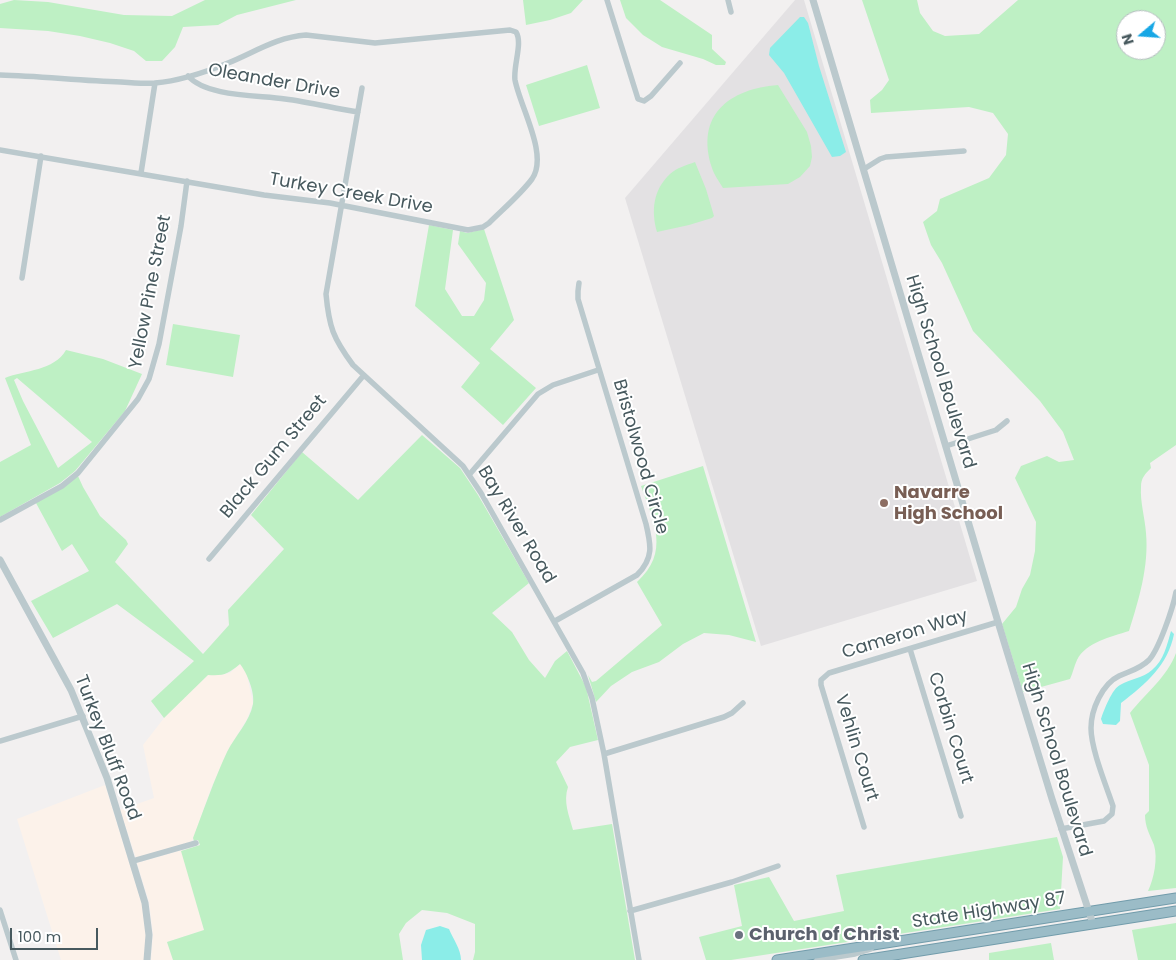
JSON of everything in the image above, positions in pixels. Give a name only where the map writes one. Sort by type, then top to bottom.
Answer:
[{"type":"highway","name":"State Highway 87","points":[[777,960],[1176,898]]},
{"type":"highway","points":[[863,960],[1176,911]]},
{"type":"street","points":[[607,0],[638,99],[644,100],[651,96],[680,64]]},
{"type":"street","points":[[728,0],[732,12]]},
{"type":"street","name":"High School Boulevard","points":[[812,0],[998,622],[1093,924]]},
{"type":"street","name":"Turkey Creek Drive","points":[[0,150],[264,195],[341,206],[468,230],[483,227],[489,223],[533,177],[537,165],[535,144],[515,80],[514,66],[519,39],[516,32],[510,30],[375,43],[306,35],[296,36],[276,41],[228,63],[188,76]]},
{"type":"street","points":[[0,75],[101,82],[155,83],[188,76]]},
{"type":"street","name":"Oleander Drive","points":[[188,76],[198,85],[224,92],[286,99],[358,112]]},
{"type":"street","points":[[141,173],[155,83]]},
{"type":"street","name":"Bay River Road","points":[[362,88],[326,294],[328,318],[334,336],[353,366],[463,466],[555,621],[589,686],[604,754],[638,960]]},
{"type":"street","points":[[864,169],[880,158],[964,150]]},
{"type":"street","points":[[22,278],[41,156]]},
{"type":"street","name":"Yellow Pine Street","points":[[0,520],[62,486],[78,473],[138,399],[149,379],[159,344],[181,226],[186,181]]},
{"type":"street","name":"Bristolwood Circle","points":[[555,621],[637,575],[645,568],[651,546],[578,299],[580,283]]},
{"type":"street","points":[[469,475],[538,394],[553,385],[598,370]]},
{"type":"street","name":"Black Gum Street","points":[[208,559],[339,402],[364,375]]},
{"type":"street","points":[[946,446],[996,430],[1006,420]]},
{"type":"street","name":"Turkey Bluff Road","points":[[0,560],[71,690],[107,778],[145,903],[149,935],[147,960]]},
{"type":"street","points":[[1062,829],[1104,821],[1112,814],[1113,806],[1092,739],[1091,727],[1096,705],[1109,683],[1119,676],[1142,667],[1151,658],[1174,605],[1176,592]]},
{"type":"street","name":"Cameron Way","points":[[822,678],[829,673],[998,622]]},
{"type":"street","name":"Corbin Court","points":[[910,649],[961,816]]},
{"type":"street","name":"Vehlin Court","points":[[822,678],[821,685],[864,827]]},
{"type":"street","points":[[604,754],[724,717],[744,703]]},
{"type":"street","points":[[0,741],[82,716]]},
{"type":"street","points":[[133,861],[196,843]]},
{"type":"street","points":[[630,911],[732,882],[778,866]]},
{"type":"street","points":[[0,910],[16,960]]},
{"type":"street","points":[[817,960],[855,954],[889,943]]},
{"type":"shaded area","points":[[795,0],[804,0],[977,581],[761,646],[625,198]]},
{"type":"shaded area","points":[[240,664],[246,671],[253,703],[247,719],[228,750],[210,791],[193,839],[191,842],[136,858],[120,810],[154,798],[143,745],[164,718],[208,675],[230,673]]},
{"type":"shaded area","points":[[105,785],[142,904],[146,935],[144,960],[61,960],[17,819]]},
{"type":"shaded area","points":[[182,850],[204,930],[167,942],[173,960],[151,960],[153,934],[149,902],[137,863]]},
{"type":"green space","points":[[14,0],[48,2],[124,15],[172,16],[205,0],[296,0],[237,15],[218,25],[183,27],[175,47],[162,61],[146,61],[134,51],[80,36],[48,31],[0,28],[0,4]]},
{"type":"green space","points":[[523,0],[583,0],[571,13],[526,25]]},
{"type":"green space","points":[[620,0],[660,0],[712,35],[712,49],[726,62],[725,65],[716,65],[703,59],[662,47],[643,35],[626,18]]},
{"type":"green space","points":[[862,0],[917,0],[920,13],[933,31],[945,36],[979,34],[1018,0],[1176,0],[1176,445],[1150,463],[1151,468],[1145,474],[1142,481],[1141,493],[1147,545],[1145,570],[1140,595],[1129,631],[1107,638],[1086,649],[1077,660],[1070,679],[1023,692],[1002,624],[1016,607],[1022,589],[1030,575],[1035,551],[1036,522],[1015,478],[1021,466],[1047,456],[1059,462],[1074,460],[1063,432],[1040,401],[973,331],[942,263],[931,245],[923,222],[937,211],[940,199],[989,178],[1006,155],[1008,134],[993,113],[969,107],[871,113],[870,100],[882,90],[889,80]]},
{"type":"green space","points":[[587,65],[600,108],[539,126],[526,85]]},
{"type":"green space","points":[[778,85],[807,132],[812,157],[810,166],[800,177],[788,184],[723,188],[713,171],[708,149],[708,133],[712,120],[720,108],[731,99],[745,92]]},
{"type":"green space","points":[[695,162],[714,216],[689,225],[657,232],[654,209],[660,187],[672,172]]},
{"type":"green space","points":[[429,225],[453,230],[445,289],[462,316],[474,316],[484,300],[486,283],[458,244],[460,231],[467,233],[484,229],[514,320],[490,349],[536,388],[503,425],[461,387],[480,363],[415,306]]},
{"type":"green space","points":[[173,324],[240,335],[233,377],[166,365]]},
{"type":"green space","points":[[66,350],[103,359],[142,374],[125,411],[75,471],[60,483],[0,517],[0,462],[31,445],[5,378],[47,366],[61,357]],"holes":[[[17,378],[92,442],[58,468],[14,380]]]},
{"type":"green space","points":[[422,435],[460,468],[478,495],[529,583],[492,613],[512,632],[529,660],[545,678],[555,661],[567,651],[586,687],[598,740],[570,747],[556,762],[568,787],[566,803],[573,830],[612,824],[635,960],[473,960],[475,952],[475,924],[447,913],[422,910],[406,923],[399,934],[403,960],[173,960],[167,942],[204,930],[181,851],[200,845],[198,840],[194,841],[193,838],[227,752],[246,722],[251,710],[253,704],[252,688],[240,664],[226,674],[208,675],[164,718],[151,701],[194,661],[117,604],[53,638],[31,601],[89,571],[72,544],[62,551],[36,503],[78,476],[100,516],[128,544],[115,562],[203,654],[229,625],[228,610],[284,549],[251,515],[302,452],[358,500]]},
{"type":"green space","points":[[703,466],[756,642],[729,635],[704,633],[683,644],[659,662],[632,672],[611,686],[596,702],[588,675],[592,682],[596,681],[662,625],[637,582],[647,571],[656,548],[654,524],[641,486]]},
{"type":"green space","points":[[1176,653],[1176,888],[1148,891],[1154,875],[1156,856],[1145,819],[1145,815],[1149,811],[1149,765],[1130,713],[1162,677]]},
{"type":"green space","points":[[1057,837],[1063,857],[1060,909],[731,960],[706,960],[699,937],[742,926],[734,885],[769,877],[794,921],[844,911],[836,875]]},
{"type":"green space","points":[[1176,923],[1176,960],[1138,960],[1132,930]]},
{"type":"green space","points":[[1051,943],[1054,960],[989,960],[989,953]]},
{"type":"water","points":[[800,17],[804,17],[808,23],[819,66],[846,152],[840,156],[832,157],[784,73],[769,55],[770,48]]},
{"type":"water","points":[[1171,631],[1174,634],[1167,655],[1155,673],[1121,703],[1120,721],[1116,725],[1103,724],[1101,719],[1114,691],[1120,685],[1145,675],[1156,666],[1164,652]]},
{"type":"water","points":[[440,926],[449,929],[458,948],[461,960],[422,960],[421,945],[426,930]]},
{"type":"place","name":"Navarre High School","points":[[884,503]]},
{"type":"place","name":"Church of Christ","points":[[739,935]]}]
